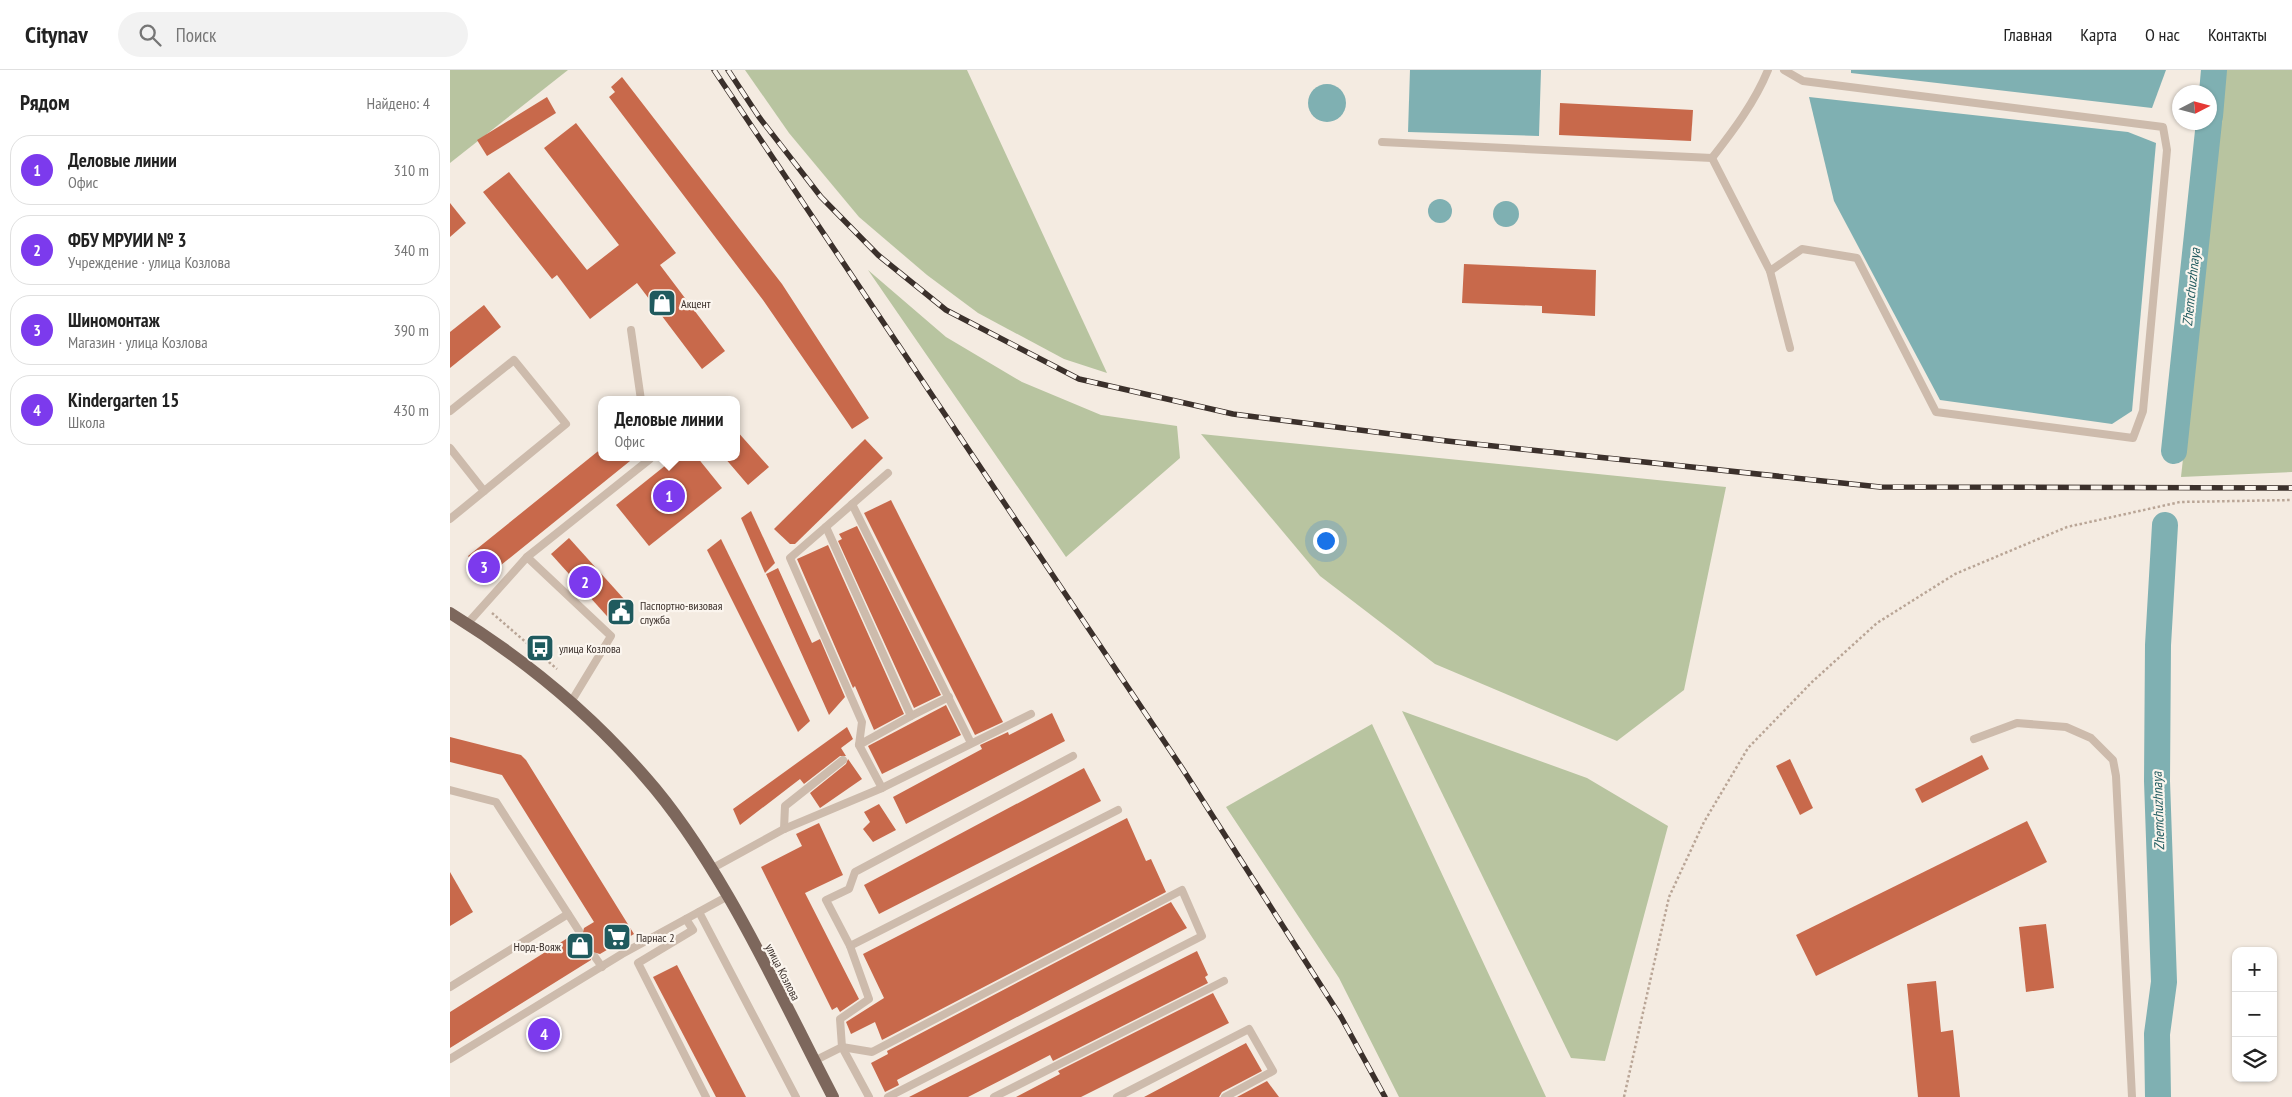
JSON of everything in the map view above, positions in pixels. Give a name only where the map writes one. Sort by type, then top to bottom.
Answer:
[{"type":"main road","name":"улица Козлова","points":[[450,613],[512,654],[571,702],[647,778],[692,839],[728,896],[833,1097]]},
{"type":"lane","points":[[1712,158],[1735,128],[1768,70]]},
{"type":"lane","points":[[1770,271],[1802,249],[1857,258],[1936,412],[2133,438],[2143,410],[2146,382],[2167,150],[2163,127],[1803,81],[1784,70]]},
{"type":"lane","points":[[1382,142],[1712,158]]},
{"type":"lane","points":[[1712,158],[1770,271],[1790,348]]},
{"type":"lane","points":[[631,330],[640,396]]},
{"type":"lane","points":[[450,411],[514,360],[566,424],[450,518]]},
{"type":"lane","points":[[450,448],[484,491]]},
{"type":"lane","points":[[467,624],[527,557],[647,461]]},
{"type":"lane","points":[[882,788],[859,745],[862,722],[790,558],[888,473]]},
{"type":"lane","points":[[852,504],[972,743]]},
{"type":"lane","points":[[826,527],[911,716]]},
{"type":"lane","points":[[527,557],[611,636],[571,702]]},
{"type":"lane","points":[[859,745],[948,698]]},
{"type":"lane","points":[[711,869],[784,829],[882,788],[1031,714]]},
{"type":"lane","points":[[1974,739],[2017,723],[2066,727],[2091,738],[2113,760],[2116,776],[2132,1097]]},
{"type":"lane","points":[[869,1097],[842,1047],[840,1019],[869,999],[850,946],[826,900],[849,889],[855,872],[1073,756]]},
{"type":"lane","points":[[784,829],[785,806],[843,760]]},
{"type":"lane","points":[[450,790],[496,802],[579,931]]},
{"type":"lane","points":[[850,946],[1118,810]]},
{"type":"lane","points":[[814,1062],[842,1047],[872,1052],[1182,890],[1202,936],[888,1097]]},
{"type":"lane","points":[[450,1059],[602,967],[728,896]]},
{"type":"lane","points":[[699,912],[796,1097]]},
{"type":"lane","points":[[450,987],[568,914]]},
{"type":"lane","points":[[686,919],[693,930],[638,963],[706,1097]]},
{"type":"lane","points":[[595,957],[602,967]]},
{"type":"lane","points":[[994,1097],[1224,981]]},
{"type":"lane","points":[[1117,1097],[1249,1028],[1273,1071],[1225,1097]]},
{"type":"path","points":[[1624,1097],[1669,897],[1704,822],[1748,748],[1812,682],[1870,630],[1955,574],[2067,527],[2180,502],[2292,500]]},
{"type":"path","points":[[483,606],[515,630],[557,668]]},
{"type":"green space","points":[[450,70],[568,70],[450,163]]},
{"type":"green space","points":[[745,70],[967,70],[1107,373],[1064,359],[978,313],[927,275],[859,217],[789,133]]},
{"type":"green space","points":[[2226,70],[2292,70],[2292,472],[2181,477]]},
{"type":"green space","points":[[868,270],[946,337],[1022,382],[1101,415],[1177,426],[1180,458],[1066,557]]},
{"type":"green space","points":[[1201,434],[1726,487],[1684,690],[1617,741],[1435,664],[1320,576]]},
{"type":"green space","points":[[1402,711],[1587,778],[1668,826],[1605,1061],[1571,1058]]},
{"type":"green space","points":[[1372,724],[1546,1097],[1399,1097],[1339,978],[1226,807]]},
{"type":"water","points":[[1410,70],[1541,70],[1539,136],[1408,132]]},
{"type":"water","points":[[1851,70],[2166,70],[2152,108],[1851,73]]},
{"type":"water","points":[[1327,84],[1341,89],[1346,103],[1341,117],[1327,122],[1313,117],[1308,103],[1313,89]]},
{"type":"water","points":[[1809,97],[2128,132],[2156,143],[2132,411],[2112,424],[1940,400],[1834,201]]},
{"type":"water","points":[[1440,199],[1445,200],[1451,206],[1451,216],[1445,222],[1440,223],[1435,222],[1429,216],[1428,211],[1429,206],[1435,200]]},
{"type":"water","points":[[1506,201],[1515,205],[1519,214],[1515,223],[1506,227],[1497,223],[1493,214],[1497,205]]},
{"type":"building","points":[[622,77],[782,284],[869,418],[852,429],[763,300],[609,97],[615,92],[611,87]]},
{"type":"building","points":[[547,97],[556,113],[487,156],[477,140]]},
{"type":"building","points":[[1560,103],[1693,110],[1691,141],[1559,135]]},
{"type":"building","points":[[576,123],[676,253],[660,265],[725,351],[702,369],[637,283],[590,319],[557,275],[552,279],[483,192],[509,172],[587,270],[619,245],[544,148]]},
{"type":"building","points":[[450,203],[466,223],[450,237]]},
{"type":"building","points":[[1464,264],[1596,270],[1595,316],[1542,313],[1542,306],[1462,303]]},
{"type":"building","points":[[484,305],[501,327],[450,368],[450,332]]},
{"type":"building","points":[[740,434],[769,467],[748,485],[727,461],[740,461]]},
{"type":"building","points":[[865,439],[883,458],[795,544],[790,544],[774,529]]},
{"type":"building","points":[[598,451],[598,461],[630,461],[485,578],[468,556]]},
{"type":"building","points":[[671,461],[700,461],[722,488],[649,546],[616,505]]},
{"type":"building","points":[[891,500],[1003,722],[975,735],[864,513]]},
{"type":"building","points":[[751,511],[775,563],[765,573],[741,518]]},
{"type":"building","points":[[857,526],[941,695],[914,708],[838,541],[842,539],[839,534]]},
{"type":"building","points":[[569,538],[633,609],[615,625],[551,554]]},
{"type":"building","points":[[721,539],[810,721],[798,732],[707,550]]},
{"type":"building","points":[[828,545],[904,714],[874,730],[855,686],[853,688],[797,559]]},
{"type":"building","points":[[778,568],[812,643],[820,639],[845,697],[829,715],[766,574]]},
{"type":"building","points":[[946,705],[961,735],[882,774],[868,746]]},
{"type":"building","points":[[1052,713],[1065,741],[906,824],[893,797],[982,749],[980,745],[1008,732],[1009,735]]},
{"type":"building","points":[[847,727],[853,739],[841,748],[846,756],[840,756],[804,784],[800,779],[740,825],[733,809]]},
{"type":"building","points":[[450,737],[521,755],[526,760],[634,934],[600,954],[592,952],[590,955],[591,960],[450,1048],[450,1012],[574,934],[582,936],[584,928],[594,922],[502,775],[450,762]]},
{"type":"building","points":[[1982,755],[1989,769],[1922,803],[1915,789]]},
{"type":"building","points":[[848,759],[862,779],[820,808],[810,793],[846,764]]},
{"type":"building","points":[[1790,759],[1813,808],[1800,815],[1776,766]]},
{"type":"building","points":[[1084,768],[1101,801],[879,914],[864,885]]},
{"type":"building","points":[[879,804],[896,830],[873,842],[863,829],[870,822],[864,812]]},
{"type":"building","points":[[1127,818],[1146,861],[1151,859],[1166,892],[882,1040],[875,1022],[851,1034],[846,1022],[884,998],[863,954]]},
{"type":"building","points":[[2027,821],[2047,862],[1816,976],[1796,935]]},
{"type":"building","points":[[819,823],[843,875],[805,893],[859,999],[840,1012],[837,1007],[832,1010],[761,867],[802,846],[796,834]]},
{"type":"building","points":[[450,872],[473,912],[450,926]]},
{"type":"building","points":[[1171,902],[1187,928],[897,1080],[899,1085],[885,1092],[871,1063],[888,1054],[887,1051]]},
{"type":"building","points":[[2046,924],[2054,988],[2026,992],[2019,927]]},
{"type":"building","points":[[1197,951],[1208,975],[1205,977],[1208,983],[1053,1061],[1050,1055],[968,1097],[909,1097]]},
{"type":"building","points":[[677,965],[746,1097],[716,1097],[653,977]]},
{"type":"building","points":[[1936,981],[1941,1032],[1953,1030],[1960,1097],[1918,1097],[1907,984]]},
{"type":"building","points":[[1213,993],[1229,1023],[1081,1097],[1016,1097],[1060,1074],[1058,1071]]},
{"type":"building","points":[[1246,1043],[1262,1071],[1222,1092],[1219,1097],[1144,1097]]},
{"type":"building","points":[[1267,1081],[1279,1097],[1237,1097]]},
{"type":"waterway","name":"Zhemchuzhnaya","points":[[2213,85],[2214,70]]},
{"type":"waterway","name":"Zhemchuzhnaya","points":[[2174,451],[2208,130]]},
{"type":"waterway","name":"Zhemchuzhnaya","points":[[2158,1097],[2157,1034],[2164,982],[2157,781],[2158,645],[2165,525]]},
{"type":"railway","points":[[714,70],[1182,768],[1341,1017],[1385,1097]]},
{"type":"railway","points":[[728,70],[759,117],[821,197],[878,255],[946,310],[1079,379],[1233,414],[1447,441],[1880,487],[2292,488]]},
{"type":"place","name":"Акцент","points":[[662,303]]},
{"type":"place","name":"Деловые линии","points":[[669,496]]},
{"type":"place","name":"Шиномонтаж","points":[[484,567]]},
{"type":"place","name":"ФБУ МРУИИ № 3","points":[[585,582]]},
{"type":"place","name":"Паспортно-визовая служба","points":[[621,612]]},
{"type":"place","name":"улица Козлова","points":[[540,648]]},
{"type":"place","name":"Парнас 2","points":[[617,937]]},
{"type":"place","name":"Норд-Вояж","points":[[580,946]]},
{"type":"place","name":"Kindergarten 15","points":[[544,1034]]}]
